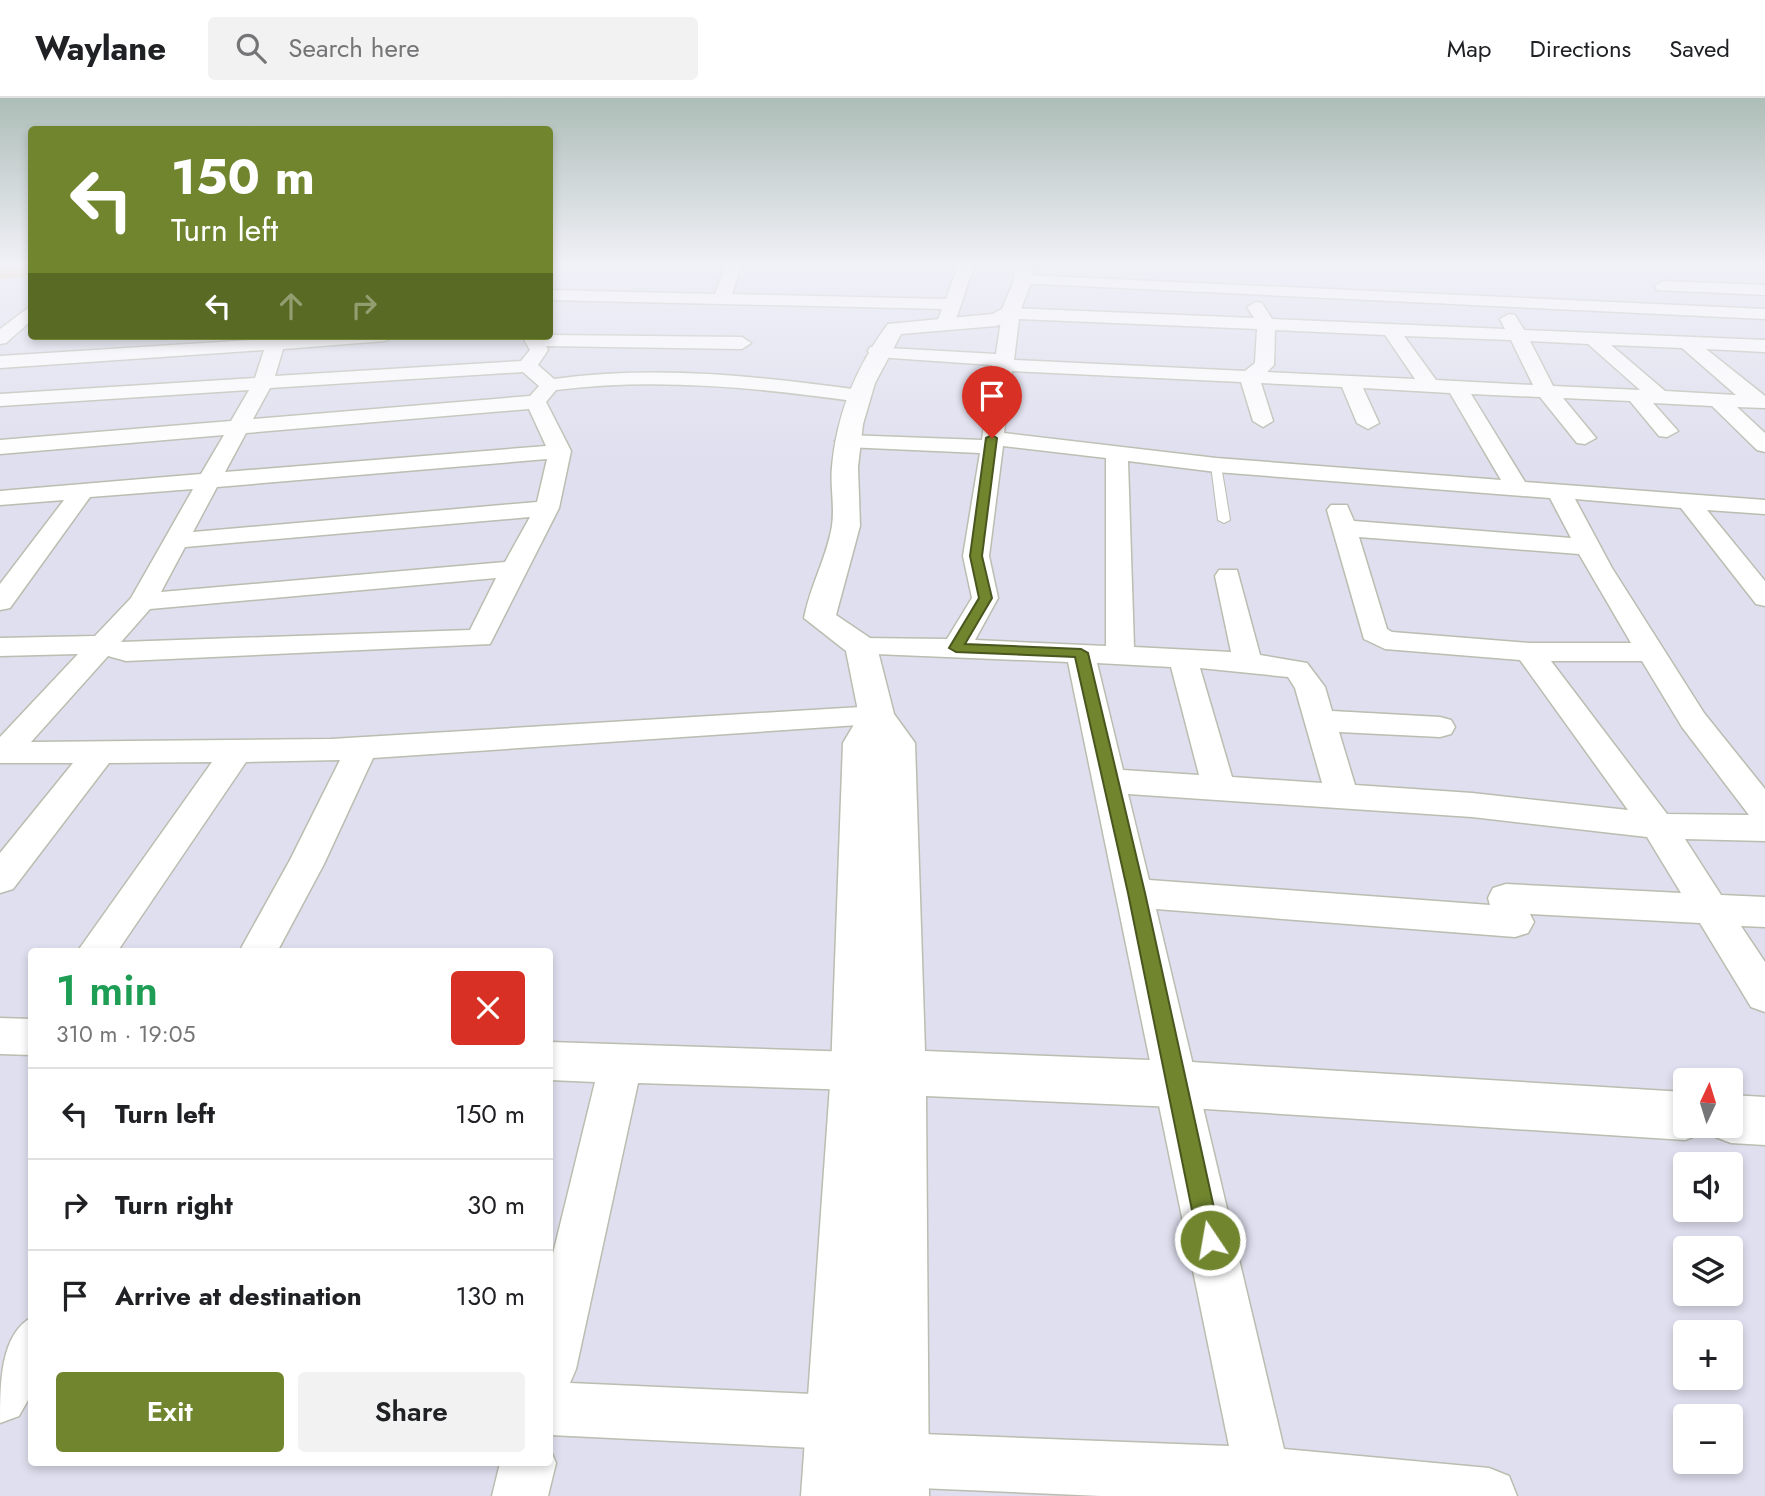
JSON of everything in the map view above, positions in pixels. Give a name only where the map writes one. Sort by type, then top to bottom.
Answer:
[{"type":"street","points":[[895,328],[877,351],[846,441],[846,528],[824,588],[820,618],[861,647],[1081,653],[1247,662],[1297,669],[1310,687],[1342,797]]},
{"type":"street","points":[[956,648],[985,598],[976,556],[1008,328]]},
{"type":"street","points":[[1249,377],[1264,365],[1272,328]]},
{"type":"street","points":[[1356,328],[1765,346]]},
{"type":"street","points":[[1512,328],[1546,391],[1585,438]]},
{"type":"street","points":[[1391,330],[1430,386]]},
{"type":"street","points":[[553,338],[741,343]]},
{"type":"street","points":[[1592,338],[1660,397]]},
{"type":"street","points":[[88,356],[101,340]]},
{"type":"street","points":[[0,362],[88,356],[193,343],[278,340],[263,383],[173,541],[142,602],[2,753]]},
{"type":"street","points":[[0,400],[527,366],[539,350],[533,340]]},
{"type":"street","points":[[632,379],[645,354],[646,340]]},
{"type":"street","points":[[1686,342],[1760,401]]},
{"type":"street","points":[[877,351],[1002,363],[1249,377],[1760,401]]},
{"type":"street","points":[[0,647],[102,645],[126,652],[480,638],[547,508],[560,451],[543,394],[527,366]]},
{"type":"street","points":[[1249,377],[1263,421]]},
{"type":"street","points":[[0,446],[237,428],[543,394],[589,378],[754,384],[860,396]]},
{"type":"street","points":[[1350,382],[1368,423]]},
{"type":"street","points":[[1457,387],[1516,486]]},
{"type":"street","points":[[1636,396],[1667,431]]},
{"type":"street","points":[[1717,399],[1765,445]]},
{"type":"street","points":[[846,441],[991,442],[1117,453],[1216,466],[1558,489],[1687,500],[1762,510]]},
{"type":"street","points":[[0,498],[560,451]]},
{"type":"street","points":[[1117,453],[1120,655]]},
{"type":"street","points":[[1558,489],[1588,547],[1693,720],[1765,812]]},
{"type":"street","points":[[0,601],[82,492]]},
{"type":"street","points":[[1687,500],[1765,598]]},
{"type":"street","points":[[173,541],[547,508]]},
{"type":"street","points":[[1588,547],[1341,519],[1374,633],[1385,640],[1529,652],[1651,652]]},
{"type":"street","points":[[142,602],[514,569]]},
{"type":"street","points":[[1228,576],[1247,662]]},
{"type":"street","points":[[833,1496],[835,1422],[878,1071],[897,743],[877,716],[861,647]]},
{"type":"street","points":[[1529,652],[1658,826],[1765,995]]},
{"type":"street","points":[[1081,653],[1265,1485]]},
{"type":"street","points":[[1183,659],[1219,788]]},
{"type":"street","points":[[2,753],[362,748],[877,716]]},
{"type":"street","points":[[1318,721],[1440,727]]},
{"type":"street","points":[[260,948],[306,864],[362,748]]},
{"type":"street","points":[[99,948],[237,751]]},
{"type":"street","points":[[0,878],[100,752]]},
{"type":"street","points":[[1111,781],[1472,805],[1658,826],[1765,828]]},
{"type":"street","points":[[1136,893],[1516,922],[1506,898],[1765,912]]},
{"type":"street","points":[[0,1036],[28,1037]]},
{"type":"street","points":[[553,1061],[1175,1084],[1673,1115]]},
{"type":"street","points":[[553,1356],[621,1063]]},
{"type":"street","points":[[878,1071],[897,1478],[1265,1485],[1489,1496]]},
{"type":"street","points":[[1743,1120],[1765,1121]]},
{"type":"street","points":[[553,1409],[835,1422]]},
{"type":"street","points":[[520,1496],[527,1466]]},
{"type":"lane","points":[[1216,466],[1224,520]]},
{"type":"route","points":[[992,438],[976,556],[985,598],[956,648],[1081,653],[1136,893],[1210,1240]]}]
